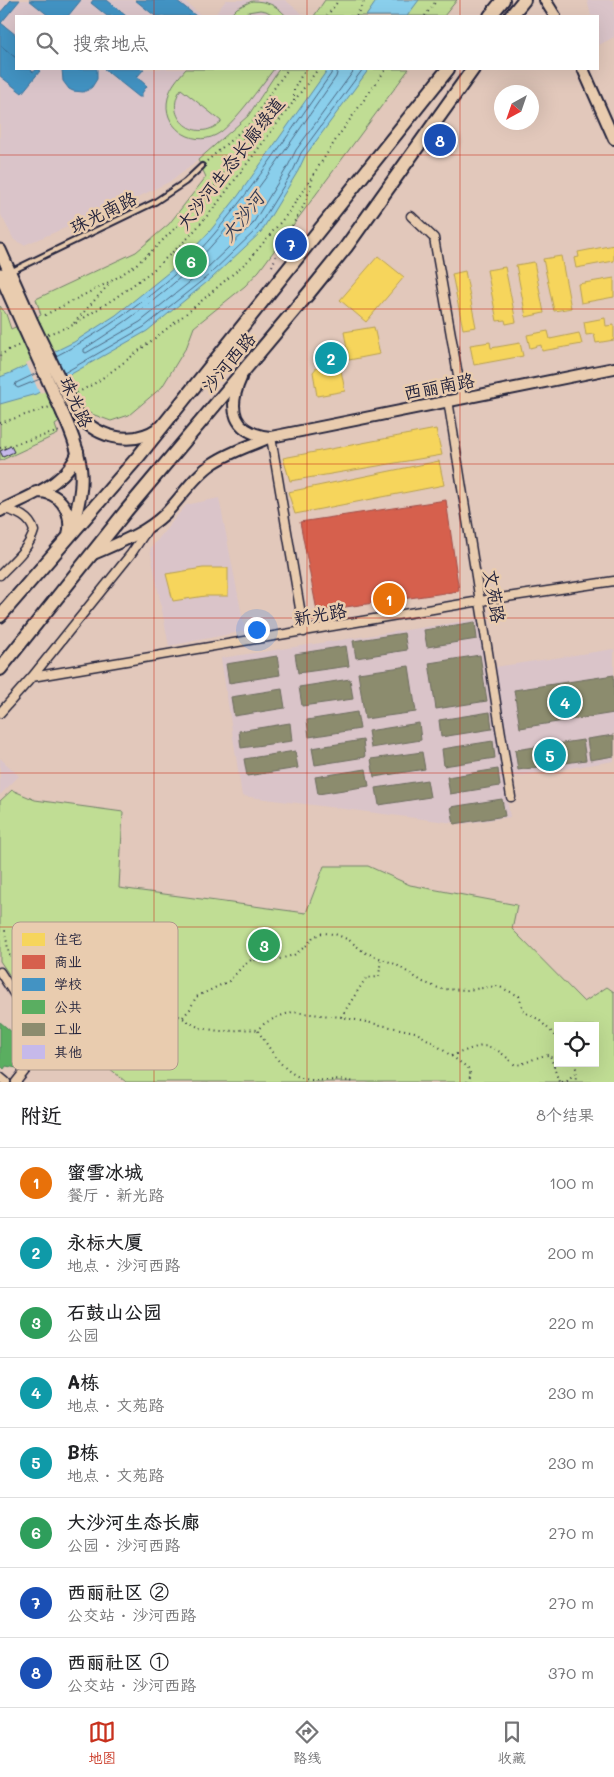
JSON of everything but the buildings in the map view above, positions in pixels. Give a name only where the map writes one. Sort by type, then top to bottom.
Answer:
[{"type":"main road","points":[[491,15],[503,0]]},
{"type":"main road","points":[[512,15],[524,0]]},
{"type":"main road","name":"沙河西路","points":[[0,616],[162,426],[447,70]]},
{"type":"main road","name":"沙河西路","points":[[0,669],[90,555],[346,247],[472,70]]},
{"type":"main road","name":"珠光路","points":[[0,250],[2,275],[29,326],[69,411],[70,429],[81,466],[82,487],[79,504],[69,533]]},
{"type":"main road","name":"珠光路","points":[[69,411],[93,428],[111,436],[124,439],[138,438],[150,434],[162,426]]},
{"type":"street","points":[[545,0],[554,15]]},
{"type":"street","points":[[582,70],[614,139]]},
{"type":"street","points":[[411,216],[434,238],[462,398]]},
{"type":"street","name":"西丽南路","points":[[247,365],[236,389],[233,404],[234,413],[238,421],[251,433],[271,437]]},
{"type":"street","name":"西丽南路","points":[[90,555],[147,530],[167,512],[199,475],[212,464],[229,454],[271,437],[614,368]]},
{"type":"street","name":"文苑路","points":[[448,400],[511,796]]},
{"type":"street","points":[[271,437],[304,632]]},
{"type":"street","points":[[2,510],[62,477],[74,462],[78,451]]},
{"type":"street","points":[[35,492],[49,493],[61,501],[68,514],[69,533]]},
{"type":"street","points":[[0,575],[27,546],[34,532],[29,521],[23,516],[2,510]]},
{"type":"street","points":[[0,713],[32,677],[131,554],[147,530]]},
{"type":"street","name":"珠光路","points":[[59,548],[69,533]]},
{"type":"street","name":"新光路","points":[[32,677],[614,581]]},
{"type":"street","points":[[0,972],[12,991]]},
{"type":"street","points":[[16,1082],[25,1070]]},
{"type":"street","points":[[0,1077],[6,1082]]},
{"type":"lane","name":"珠光南路","points":[[2,275],[155,202],[185,182],[202,166]]},
{"type":"path","points":[[328,15],[339,0]]},
{"type":"path","points":[[357,15],[365,0]]},
{"type":"path","points":[[426,15],[437,0]]},
{"type":"path","points":[[45,315],[113,280],[145,257],[213,188],[252,121],[287,70]]},
{"type":"path","points":[[294,101],[294,89],[304,70]]},
{"type":"path","name":"大沙河生态长廊绿道","points":[[42,336],[73,325],[139,281],[189,237],[214,209],[317,70]]},
{"type":"path","points":[[74,395],[97,382],[128,360],[236,272],[264,244],[277,228],[353,114],[385,70]]},
{"type":"path","points":[[202,166],[252,121]]},
{"type":"path","points":[[272,266],[282,241],[303,207],[315,172]]},
{"type":"path","points":[[73,325],[113,280]]},
{"type":"path","points":[[0,356],[24,343]]},
{"type":"path","points":[[0,423],[40,411],[57,403]]},
{"type":"path","points":[[0,448],[70,429]]},
{"type":"path","points":[[0,933],[5,931],[9,955],[12,957]]},
{"type":"path","points":[[183,1018],[196,997],[229,981],[251,960],[276,960],[294,955],[307,945],[313,936],[322,932],[335,934],[349,940],[364,952],[381,957],[423,982],[441,989],[467,990],[498,986],[519,996],[524,1012],[538,1019],[554,1034]]},
{"type":"path","points":[[341,1017],[366,978],[379,977],[381,957]]},
{"type":"path","points":[[258,1030],[276,1016],[292,1012],[341,1017],[415,1032],[468,1068],[471,1074],[467,1082]]},
{"type":"path","points":[[178,1016],[198,1027],[214,1030],[228,1032],[258,1030],[285,1069],[297,1077],[310,1080],[355,1082]]},
{"type":"path","points":[[451,1056],[480,1046],[493,1047],[516,1065],[523,1064],[542,1055],[550,1056],[560,1082],[567,1081],[577,1071]]},
{"type":"path","points":[[575,1082],[577,1071],[576,1067]]},
{"type":"shaded area","points":[[0,0],[183,0],[201,15],[15,15],[15,70],[278,70],[248,116],[173,180],[130,201],[24,245],[14,240],[0,213]]},
{"type":"shaded area","points":[[226,0],[285,0],[304,15],[215,15]]},
{"type":"shaded area","points":[[587,0],[614,0],[614,37],[599,45],[599,15],[591,15]]},
{"type":"shaded area","points":[[219,498],[245,631],[169,646],[150,549],[186,505]]},
{"type":"shaded area","points":[[478,619],[510,817],[462,824],[242,796],[221,658]]},
{"type":"shaded area","points":[[614,649],[614,761],[513,777],[495,667]]},
{"type":"shaded area","points":[[0,758],[19,776],[0,795]]},
{"type":"green space","points":[[325,0],[457,0],[445,15],[315,15]]},
{"type":"green space","points":[[252,1],[262,2],[271,4],[285,15],[273,15],[260,10],[243,15],[230,15],[237,8]]},
{"type":"green space","points":[[185,70],[273,70],[230,124],[216,135],[206,138],[188,136],[180,132],[169,117],[167,108],[168,98],[175,82]],"holes":[[[181,89],[221,122],[211,128],[202,130],[192,129],[184,125],[176,109],[176,99]]]},
{"type":"green space","points":[[278,70],[408,70],[259,271],[245,286],[194,327],[187,346],[162,387],[129,415],[111,421],[78,409],[55,425],[58,434],[0,461],[0,306],[6,314],[11,329],[41,315],[36,299],[136,252],[169,224],[206,177],[198,160],[248,116]]},
{"type":"green space","points":[[12,790],[35,800],[123,812],[119,888],[306,913],[324,866],[368,866],[410,885],[517,905],[512,929],[584,1002],[607,987],[614,992],[614,1082],[126,1082],[112,1070],[178,1070],[178,922],[12,922],[12,979],[0,961],[0,801]]},
{"type":"water","points":[[377,0],[419,0],[408,15],[367,15]]},
{"type":"water","name":"大沙河","points":[[327,70],[368,70],[305,156],[261,232],[212,278],[147,331],[36,394],[0,404],[0,377],[74,342],[116,315],[179,264],[210,231],[238,196]]},
{"type":"pier","points":[[54,349],[66,380],[40,394],[26,363]]},
{"type":"place","name":"西丽社区 ①","points":[[440,140]]},
{"type":"place","name":"西丽社区 ②","points":[[291,244]]},
{"type":"place","name":"大沙河生态长廊","points":[[191,261]]},
{"type":"place","name":"永标大厦","points":[[331,358]]},
{"type":"place","name":"蜜雪冰城","points":[[389,599]]},
{"type":"place","name":"A栋","points":[[565,702]]},
{"type":"place","name":"B栋","points":[[550,755]]},
{"type":"place","name":"石鼓山公园","points":[[264,945]]}]
